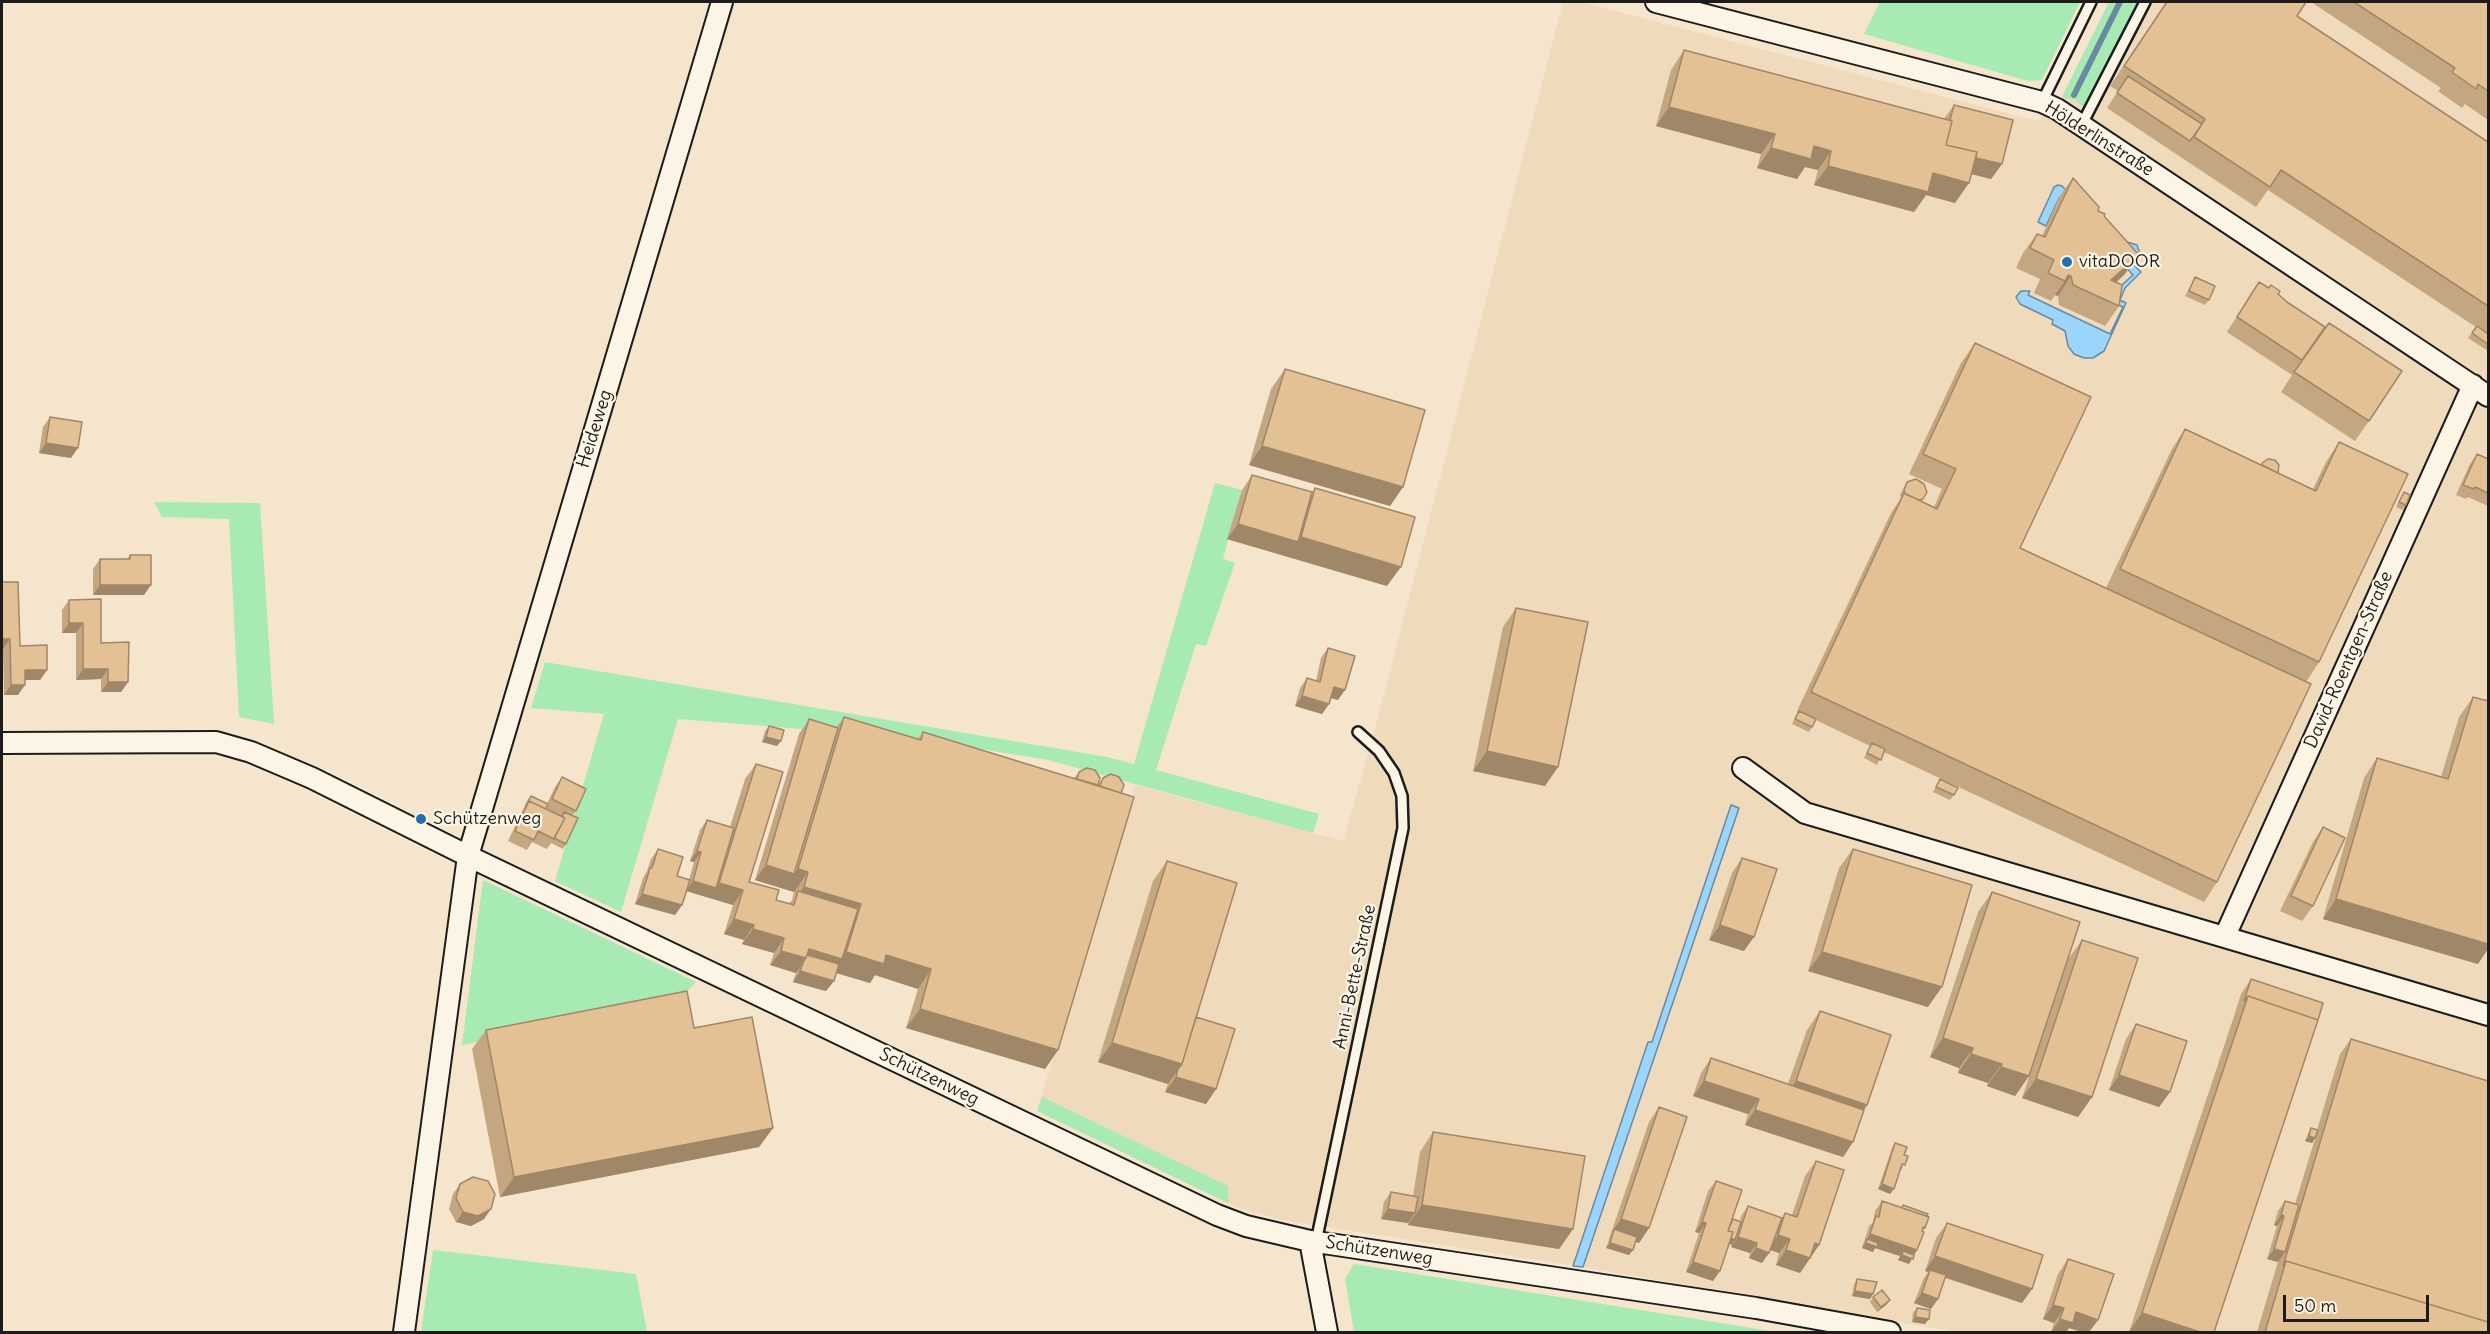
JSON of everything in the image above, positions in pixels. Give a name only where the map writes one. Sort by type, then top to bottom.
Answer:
[{"type":"street","name":"Heideweg","points":[[404,1332],[468,856],[722,2]]},
{"type":"street","name":"Hölderlinstraße","points":[[1656,2],[2042,102],[2057,109],[2481,390]]},
{"type":"street","name":"David-Roentgen-Straße","points":[[2225,936],[2481,390]]},
{"type":"street","name":"Schützenweg","points":[[2,742],[216,742],[251,752],[312,778],[468,856],[1217,1215],[1246,1226],[1313,1241],[1756,1308],[1890,1332]]},
{"type":"street","points":[[1743,768],[1805,813],[2488,1016]]},
{"type":"street","points":[[1313,1241],[1327,1332]]},
{"type":"lane","points":[[2042,102],[2091,2]]},
{"type":"lane","points":[[2082,126],[2145,2]]},
{"type":"lane","name":"Anni-Bette-Straße","points":[[1313,1241],[1381,936],[1403,822],[1402,796],[1395,773],[1379,751],[1358,732]]},
{"type":"shaded area","points":[[1563,2],[1581,2],[2037,121],[2062,97],[2109,2],[2488,2],[2488,1332],[1957,1332],[1583,1267],[1282,1220],[1238,1208],[1037,1111],[1135,785],[1343,841],[1375,729]]},
{"type":"green space","points":[[1880,2],[2080,2],[2042,80],[2028,81],[1864,34]]},
{"type":"green space","points":[[2109,2],[2138,2],[2083,107],[2076,100],[2062,97]]},
{"type":"green space","points":[[1215,483],[1242,490],[1223,559],[1235,563],[1206,646],[1196,644],[1156,770],[1319,814],[1313,833],[1048,760],[912,738],[678,719],[621,912],[555,881],[604,714],[531,708],[545,662],[1107,757],[1134,764]]},
{"type":"green space","points":[[154,502],[260,503],[274,724],[239,717],[229,519],[162,517]]},
{"type":"green space","points":[[483,880],[696,982],[675,1003],[462,1045]]},
{"type":"green space","points":[[1042,1097],[1228,1186],[1228,1203],[1037,1111]]},
{"type":"green space","points":[[433,1250],[636,1274],[647,1332],[421,1332]]},
{"type":"green space","points":[[1354,1264],[1777,1332],[1354,1332],[1345,1279]]},
{"type":"water","points":[[2062,186],[2091,216],[2074,214],[2059,198],[2046,226],[2038,222],[2054,187]]},
{"type":"water","points":[[2094,232],[2137,245],[2140,254],[2134,265],[2141,272],[2125,288],[2120,300],[2126,303],[2104,351],[2093,358],[2084,358],[2074,354],[2068,346],[2065,331],[2052,324],[2053,320],[2020,304],[2016,297],[2021,291],[2030,291],[2028,295],[2110,334],[2123,307],[2106,299],[2133,275]]},
{"type":"water","points":[[1731,805],[1739,808],[1583,1267],[1573,1266],[1648,1042],[1652,1042]]},
{"type":"building","points":[[2167,2],[2306,2],[2297,16],[2488,142],[2488,306],[2281,170],[2270,187],[2194,137],[2205,119],[2124,66]]},
{"type":"building","points":[[2354,2],[2488,2],[2488,91],[2478,84],[2476,89],[2452,72],[2455,68]]},
{"type":"building","points":[[1684,50],[1952,121],[1946,145],[1977,152],[1969,183],[1933,173],[1928,192],[1828,166],[1831,151],[1814,146],[1811,159],[1771,148],[1775,134],[1669,107]]},
{"type":"building","points":[[2128,76],[2202,124],[2190,141],[2117,93]]},
{"type":"building","points":[[1954,105],[2013,120],[2002,164],[1976,158],[1977,152],[1946,145]]},
{"type":"building","name":"vitaDOOR","points":[[2073,178],[2099,207],[2098,211],[2105,214],[2104,216],[2139,255],[2111,280],[2122,285],[2119,306],[2073,285],[2071,276],[2068,275],[2065,281],[2048,273],[2054,260],[2030,248],[2037,234],[2045,237]]},
{"type":"building","points":[[2195,277],[2215,286],[2209,300],[2189,291]]},
{"type":"building","points":[[2259,282],[2269,288],[2271,285],[2280,291],[2278,294],[2287,302],[2325,327],[2302,360],[2237,317]]},
{"type":"building","points":[[2329,323],[2402,371],[2369,421],[2294,372]]},
{"type":"building","points":[[2477,326],[2488,334],[2488,344],[2472,333]]},
{"type":"building","points":[[1975,343],[2091,397],[2020,548],[2311,684],[2217,882],[1811,692],[1904,493],[1937,509],[1956,469],[1923,454]]},
{"type":"building","points":[[1285,369],[1425,410],[1403,487],[1262,446]]},
{"type":"building","points":[[50,417],[82,422],[78,448],[46,443]]},
{"type":"building","points":[[2185,429],[2316,491],[2339,442],[2408,474],[2319,662],[2120,569]]},
{"type":"building","points":[[2477,454],[2488,459],[2488,493],[2463,485]]},
{"type":"building","points":[[2268,459],[2275,460],[2279,465],[2278,473],[2262,465]]},
{"type":"building","points":[[1252,475],[1312,492],[1298,542],[1238,524]]},
{"type":"building","points":[[1916,479],[1924,484],[1927,492],[1923,499],[1919,500],[1905,494],[1904,490],[1907,482]]},
{"type":"building","points":[[1315,488],[1415,517],[1401,567],[1301,537]]},
{"type":"building","points":[[2404,492],[2410,495],[2406,505],[2399,502]]},
{"type":"building","points":[[130,555],[151,555],[151,585],[100,585],[100,559],[130,559]]},
{"type":"building","points":[[2,582],[18,582],[20,646],[47,645],[47,670],[25,670],[25,685],[11,685],[10,639],[2,639]]},
{"type":"building","points":[[101,599],[101,643],[129,642],[128,682],[108,682],[108,669],[83,669],[83,623],[69,623],[69,600]]},
{"type":"building","points":[[1516,608],[1588,622],[1558,767],[1487,751]]},
{"type":"building","points":[[1328,648],[1355,656],[1345,690],[1334,687],[1329,704],[1302,696],[1307,678],[1320,682]]},
{"type":"building","points":[[2473,697],[2488,701],[2488,944],[2336,899],[2377,758],[2448,779]]},
{"type":"building","points":[[1799,711],[1816,719],[1812,727],[1795,719]]},
{"type":"building","points":[[844,717],[921,740],[923,732],[1134,797],[1058,1050],[920,1009],[931,969],[886,955],[884,964],[846,952],[861,904],[804,887],[808,872],[798,869]]},
{"type":"building","points":[[809,719],[838,728],[794,874],[766,865]]},
{"type":"building","points":[[769,726],[784,730],[781,741],[766,737]]},
{"type":"building","points":[[1872,743],[1885,749],[1881,760],[1867,753]]},
{"type":"building","points":[[756,764],[783,772],[749,882],[779,890],[776,900],[794,905],[798,891],[858,909],[842,959],[809,949],[806,958],[781,951],[784,938],[753,929],[754,925],[734,919],[743,890],[719,883]]},
{"type":"building","points":[[1087,768],[1095,770],[1100,778],[1098,785],[1077,779],[1079,772]]},
{"type":"building","points":[[1111,774],[1119,777],[1124,785],[1121,793],[1100,786],[1103,778]]},
{"type":"building","points":[[562,777],[586,789],[576,811],[552,799]]},
{"type":"building","points":[[1940,779],[1958,788],[1954,795],[1936,787]]},
{"type":"building","points":[[531,796],[548,804],[546,809],[529,801],[526,806]]},
{"type":"building","points":[[529,801],[565,818],[554,839],[538,831],[534,840],[515,831]]},
{"type":"building","points":[[564,812],[578,818],[566,844],[554,838],[565,818],[562,817]]},
{"type":"building","points":[[707,820],[734,828],[716,888],[693,881],[701,852],[697,851]]},
{"type":"building","points":[[2323,827],[2345,838],[2313,906],[2291,896]]},
{"type":"building","points":[[658,849],[683,857],[677,876],[690,880],[682,905],[642,894]]},
{"type":"building","points":[[1853,849],[1972,885],[1942,987],[1822,952]]},
{"type":"building","points":[[1742,858],[1777,869],[1754,937],[1720,925]]},
{"type":"building","points":[[1167,861],[1237,883],[1182,1064],[1112,1043]]},
{"type":"building","points":[[1992,892],[2080,922],[2029,1076],[1971,1054],[1973,1048],[1943,1038]]},
{"type":"building","points":[[2082,940],[2138,958],[2092,1097],[2036,1079]]},
{"type":"building","points":[[807,955],[839,964],[834,981],[800,971]]},
{"type":"building","points":[[2251,979],[2323,1003],[2318,1020],[2248,996],[2244,1001]]},
{"type":"building","points":[[687,991],[694,1028],[752,1017],[773,1128],[514,1177],[486,1030]]},
{"type":"building","points":[[2248,996],[2318,1020],[2214,1332],[2200,1332],[2142,1313]]},
{"type":"building","points":[[1820,1011],[1891,1035],[1867,1105],[1796,1081]]},
{"type":"building","points":[[1196,1017],[1235,1029],[1216,1089],[1176,1077]]},
{"type":"building","points":[[2136,1024],[2187,1041],[2170,1092],[2119,1075]]},
{"type":"building","points":[[2351,1039],[2488,1081],[2488,1322],[2286,1261],[2283,1266]]},
{"type":"building","points":[[1711,1058],[1864,1110],[1853,1142],[1755,1110],[1759,1099],[1704,1081]]},
{"type":"building","points":[[1659,1107],[1687,1117],[1649,1228],[1621,1219]]},
{"type":"building","points":[[2311,1128],[2318,1130],[2315,1138],[2309,1136]]},
{"type":"building","points":[[1433,1132],[1585,1156],[1573,1229],[1422,1205]]},
{"type":"building","points":[[1895,1143],[1907,1147],[1904,1155],[1908,1156],[1905,1165],[1902,1164],[1894,1189],[1882,1184]]},
{"type":"building","points":[[1816,1161],[1844,1170],[1819,1245],[1815,1243],[1810,1258],[1786,1250],[1790,1239],[1778,1235],[1785,1213],[1797,1217]]},
{"type":"building","points":[[473,1177],[488,1181],[495,1194],[491,1209],[478,1216],[463,1212],[456,1198],[460,1184]]},
{"type":"building","points":[[1716,1181],[1742,1190],[1728,1231],[1733,1232],[1720,1271],[1693,1262],[1706,1223],[1702,1222]]},
{"type":"building","points":[[1391,1192],[1418,1197],[1415,1213],[1388,1209]]},
{"type":"building","points":[[1882,1201],[1929,1217],[1925,1228],[1923,1227],[1924,1232],[1917,1250],[1870,1234],[1876,1216],[1879,1217]]},
{"type":"building","points":[[2285,1201],[2299,1205],[2285,1252],[2274,1249],[2284,1216],[2281,1215]]},
{"type":"building","points":[[1903,1205],[1928,1214],[1927,1216],[1902,1208]]},
{"type":"building","points":[[1748,1206],[1782,1218],[1769,1253],[1756,1248],[1757,1243],[1738,1237]]},
{"type":"building","points":[[1733,1219],[1741,1222],[1735,1240],[1731,1238],[1733,1232],[1728,1231]]},
{"type":"building","points":[[1947,1223],[2043,1255],[2032,1289],[1935,1256]]},
{"type":"building","points":[[1614,1229],[1637,1237],[1633,1250],[1610,1243]]},
{"type":"building","points":[[1867,1239],[1878,1243],[1877,1247],[1866,1243]]},
{"type":"building","points":[[1903,1251],[1914,1255],[1913,1259],[1902,1255]]},
{"type":"building","points":[[2068,1259],[2114,1274],[2098,1320],[2076,1312],[2073,1323],[2060,1319],[2064,1308],[2053,1305]]},
{"type":"building","points":[[2286,1261],[2488,1322],[2488,1332],[2265,1332]]},
{"type":"building","points":[[1930,1270],[1946,1275],[1938,1299],[1922,1293]]},
{"type":"building","points":[[1857,1279],[1877,1282],[1873,1294],[1855,1291]]},
{"type":"building","points":[[1882,1290],[1890,1300],[1881,1307],[1873,1297]]},
{"type":"building","points":[[1917,1308],[1930,1310],[1929,1319],[1915,1317]]},
{"type":"waterway","points":[[2074,95],[2120,2]]},
{"type":"place","name":"vitaDOOR","points":[[2067,262]]},
{"type":"place","name":"Schützenweg","points":[[421,819]]}]
